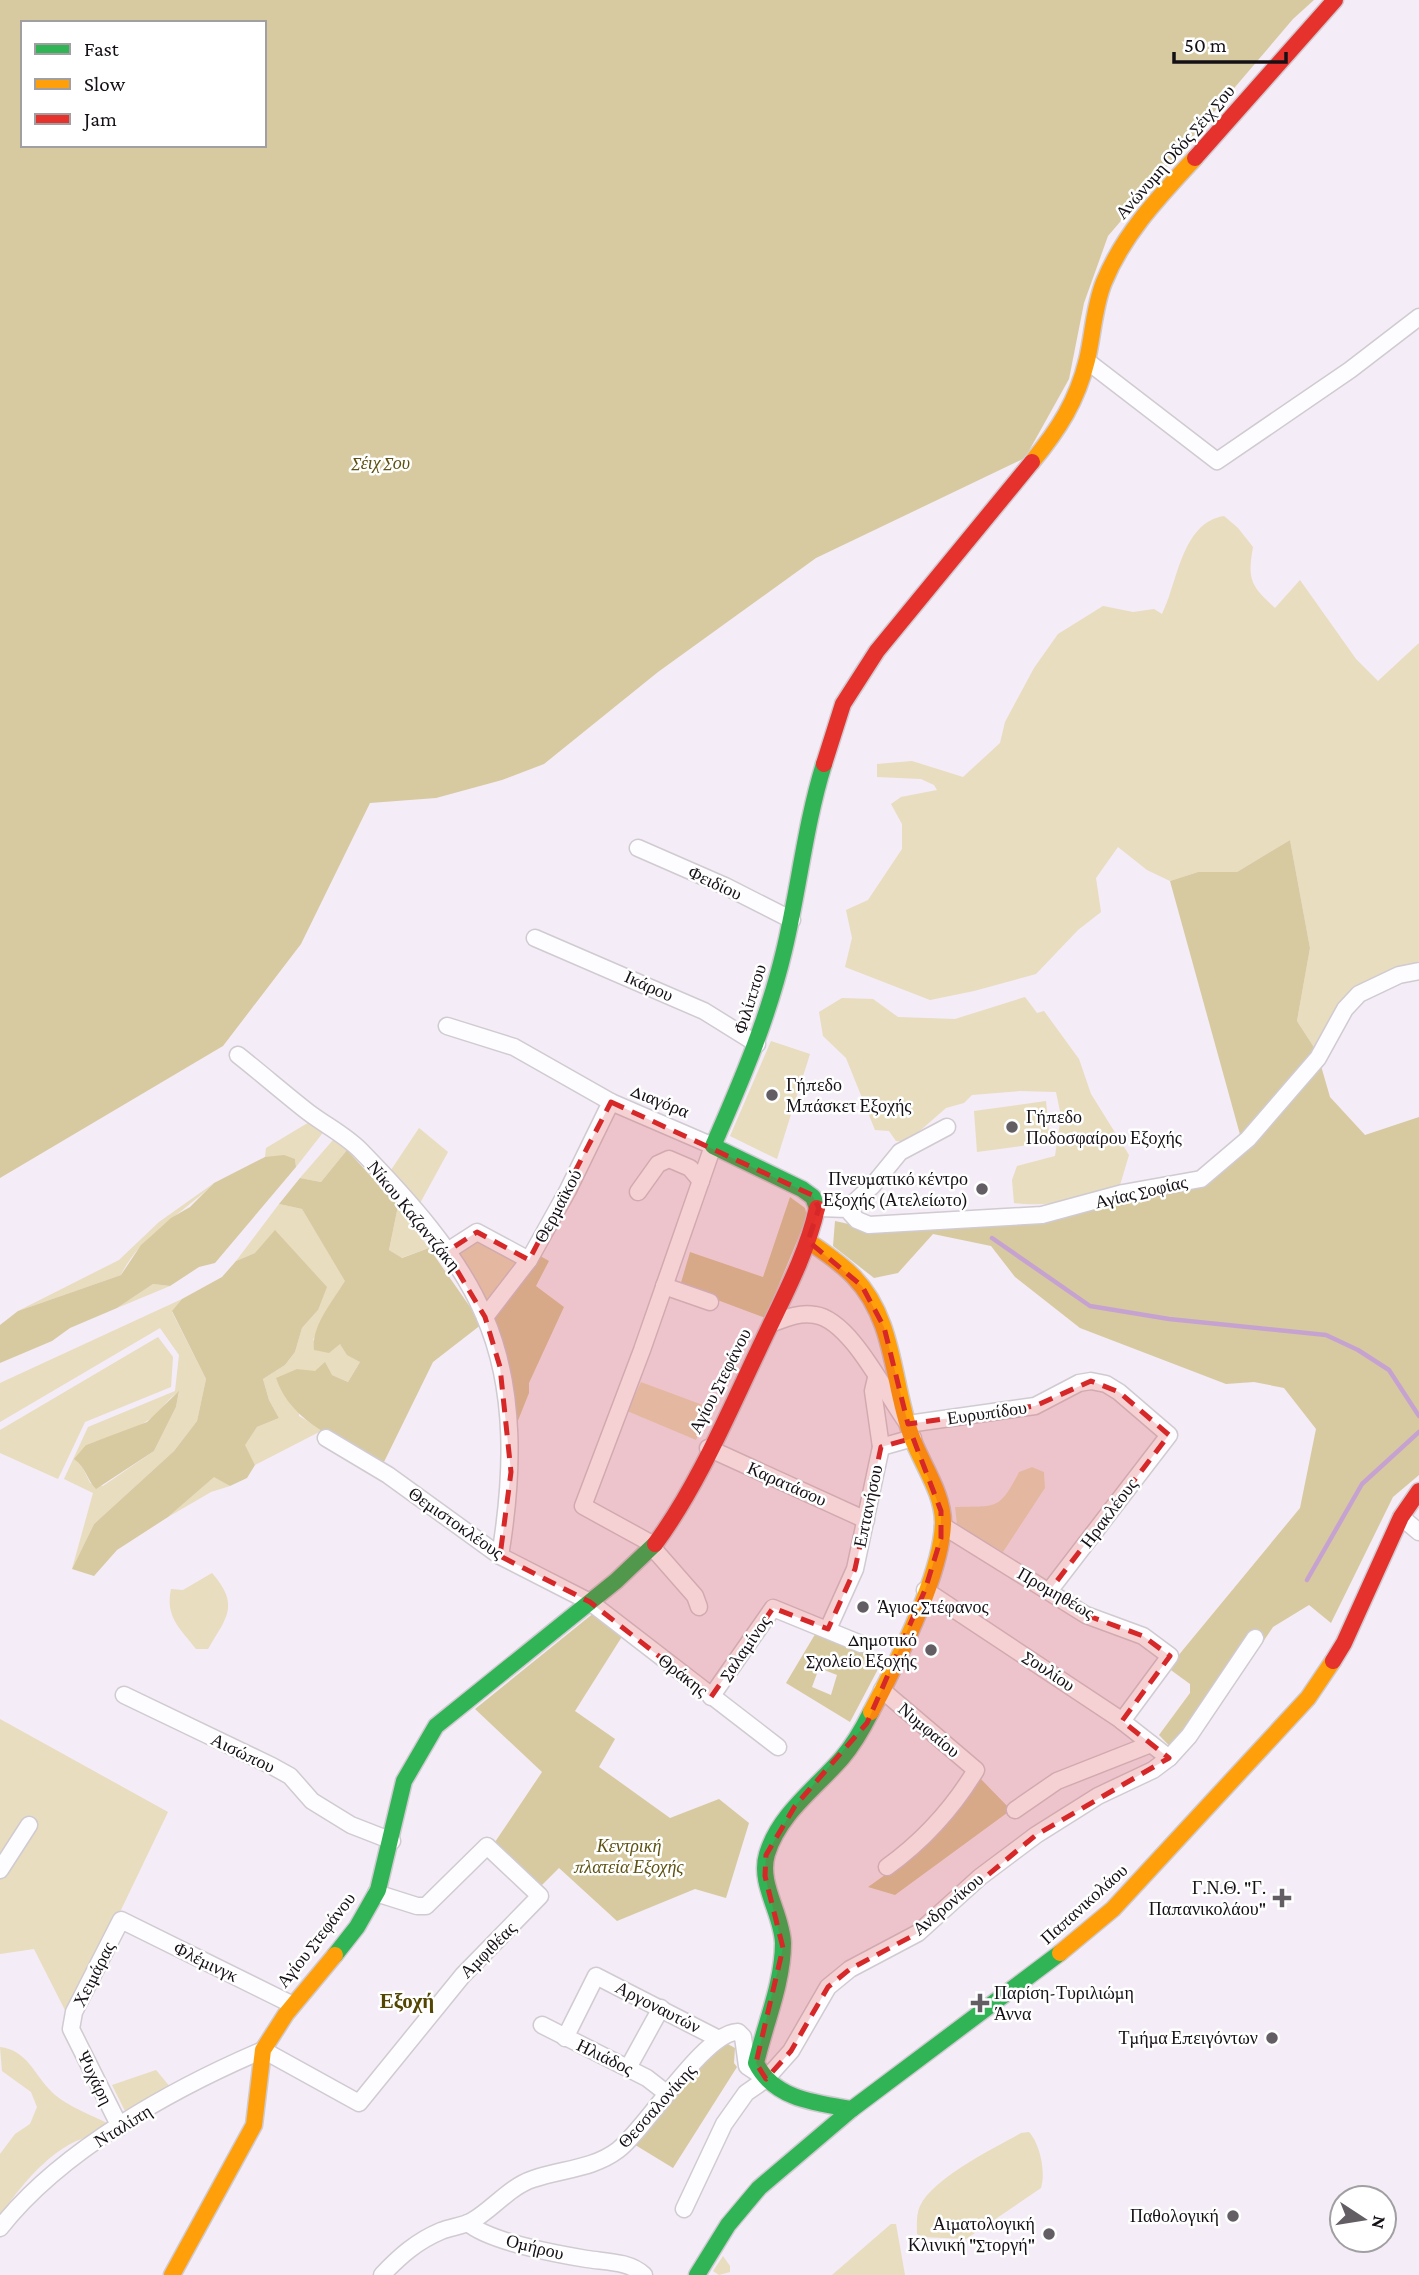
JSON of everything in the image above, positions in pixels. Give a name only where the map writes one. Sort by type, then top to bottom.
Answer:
[{"type":"street","name":"Ανώνυμη Οδός Σέιχ Σου","points":[[1031,464],[1059,429],[1075,401],[1087,361],[1103,284],[1119,251],[1140,218],[1335,0]]},
{"type":"street","points":[[1087,361],[1217,461],[1350,370],[1419,317]]},
{"type":"street","name":"Φιλίππου","points":[[653,1546],[583,1506],[713,1146],[757,1044],[792,920],[812,802],[843,705],[877,651],[1031,464]]},
{"type":"street","name":"Φειδίου","points":[[638,848],[725,886],[792,920]]},
{"type":"street","name":"Ικάρου","points":[[535,938],[704,1011],[757,1044]]},
{"type":"street","name":"Αγίας Σοφίας","points":[[819,1208],[846,1209],[857,1220],[869,1225],[1042,1214],[1123,1194],[1201,1179],[1248,1139],[1318,1058],[1345,1009],[1359,994],[1399,975],[1419,971]]},
{"type":"street","name":"Διαγόρα","points":[[447,1026],[514,1047],[611,1102],[803,1188],[819,1208]]},
{"type":"street","name":"Νίκου Καζαντζάκη","points":[[238,1055],[358,1148],[446,1252],[485,1317],[500,1367],[510,1437],[508,1507],[500,1556]]},
{"type":"street","name":"Θερμαϊκού","points":[[446,1252],[477,1232],[529,1260],[568,1190],[611,1102]]},
{"type":"street","points":[[846,1209],[873,1185],[900,1152],[947,1127]]},
{"type":"street","points":[[638,1192],[658,1164],[669,1159],[690,1168],[701,1181]]},
{"type":"street","points":[[773,1323],[819,1208]]},
{"type":"street","points":[[808,1241],[862,1286],[884,1326],[899,1376],[910,1431]]},
{"type":"street","points":[[485,1317],[529,1260]]},
{"type":"street","points":[[664,1286],[710,1302]]},
{"type":"street","name":"Αγίου Στεφάνου","points":[[172,2275],[254,2125],[264,2050],[291,2004],[359,1921],[376,1893],[392,1841],[398,1801],[407,1772],[436,1726],[590,1602],[653,1546],[681,1503],[773,1323],[804,1314],[834,1321],[876,1378],[910,1431],[937,1497],[943,1526],[925,1590],[867,1723],[851,1746],[795,1806],[766,1855],[765,1876],[780,1919],[783,1948],[758,2056],[763,2077]]},
{"type":"street","name":"Επτανήσου","points":[[828,1629],[855,1569],[881,1447],[873,1391],[876,1378]]},
{"type":"street","name":"Ευρυπίδου","points":[[881,1447],[910,1431],[1035,1406],[1079,1383],[1091,1381],[1107,1384],[1119,1392],[1169,1435]]},
{"type":"street","name":"Ηρακλέους","points":[[1050,1590],[1169,1435]]},
{"type":"street","name":"Θεμιστοκλέους","points":[[326,1438],[388,1475],[500,1556],[590,1602]]},
{"type":"street","name":"Καρατάσου","points":[[708,1448],[866,1520]]},
{"type":"street","name":"Παπανικολάου","points":[[697,2275],[728,2225],[759,2188],[852,2109],[1079,1939],[1113,1909],[1215,1801],[1308,1698],[1329,1668],[1379,1571],[1401,1517],[1419,1491]]},
{"type":"street","points":[[1401,1517],[1419,1532]]},
{"type":"street","name":"Προμηθέως","points":[[943,1526],[1050,1590],[1086,1615],[1143,1636],[1170,1656],[1122,1721]]},
{"type":"street","points":[[653,1546],[695,1596],[699,1607]]},
{"type":"street","name":"Σουλίου","points":[[925,1590],[1122,1721],[1169,1758]]},
{"type":"street","name":"Θράκης","points":[[590,1602],[778,1747]]},
{"type":"street","name":"Σαλαμίνος","points":[[711,1697],[773,1608],[861,1644]]},
{"type":"street","name":"Ανδρονίκου","points":[[684,2209],[724,2124],[746,2093],[792,2051],[828,1987],[850,1969],[918,1933],[979,1877],[1036,1835],[1098,1796],[1153,1770],[1169,1758],[1189,1737],[1255,1638]]},
{"type":"street","name":"Νυμφαίου","points":[[883,1690],[976,1770],[942,1817],[918,1842],[887,1867]]},
{"type":"street","name":"Αισώπου","points":[[124,1695],[272,1766],[290,1776],[312,1801],[351,1825],[392,1841]]},
{"type":"street","points":[[1015,1810],[1057,1781],[1151,1744]]},
{"type":"street","points":[[1,1868],[29,1825]]},
{"type":"street","name":"Αμφιθέας","points":[[264,2050],[359,2103],[463,1975],[526,1914],[540,1896],[487,1846],[426,1906],[417,1906],[376,1893]]},
{"type":"street","name":"Φλέμινγκ","points":[[121,1920],[291,2004]]},
{"type":"street","name":"Χειμάρας","points":[[71,2029],[74,2011],[121,1920]]},
{"type":"street","name":"Αργοναυτών","points":[[565,2038],[596,1976],[719,2039]]},
{"type":"street","points":[[628,2068],[661,2008]]},
{"type":"street","name":"Ηλιάδος","points":[[542,2025],[628,2068],[665,2092]]},
{"type":"street","name":"Ψυχάρη","points":[[71,2029],[120,2127]]},
{"type":"street","points":[[719,2039],[731,2032],[738,2032],[743,2037],[747,2066],[786,2094],[852,2109]]},
{"type":"street","name":"Θεσσαλονίκης","points":[[382,2275],[418,2243],[443,2230],[468,2223],[531,2179],[593,2164],[616,2151],[626,2143],[665,2092],[719,2039]]},
{"type":"street","name":"Νταλίπη","points":[[0,2228],[53,2171],[214,2071],[264,2050]]},
{"type":"street","name":"Ομήρου","points":[[468,2223],[478,2232],[500,2239],[571,2256],[622,2264],[644,2275]]},
{"type":"highlighted area","points":[[611,1102],[812,1195],[819,1208],[808,1241],[862,1286],[884,1327],[908,1424],[1035,1406],[1091,1381],[1119,1392],[1169,1435],[1050,1590],[1086,1615],[1143,1636],[1170,1656],[1122,1721],[1169,1758],[1036,1835],[918,1933],[850,1969],[828,1987],[791,2051],[766,2079],[756,2063],[783,1948],[765,1876],[766,1855],[795,1806],[867,1723],[925,1590],[941,1538],[941,1511],[913,1438],[881,1447],[855,1569],[828,1629],[773,1608],[711,1697],[590,1602],[500,1556],[511,1472],[500,1367],[485,1317],[446,1252],[477,1232],[529,1260]]},
{"type":"shaded area","points":[[1224,516],[1253,547],[1251,575],[1261,594],[1275,608],[1300,580],[1356,659],[1378,681],[1419,643],[1419,961],[1351,996],[1317,1052],[1297,1021],[1310,948],[1290,840],[1237,872],[1198,872],[1170,881],[1147,870],[1118,847],[1096,878],[1101,912],[1078,930],[1036,974],[930,1000],[845,967],[852,938],[846,910],[868,900],[902,849],[902,824],[891,804],[901,797],[937,790],[934,785],[921,779],[877,777],[877,764],[912,761],[963,777],[1000,743],[1005,722],[1034,668],[1058,634],[1103,606],[1133,612],[1154,609],[1162,614],[1190,542],[1198,530],[1210,521]]},
{"type":"shaded area","points":[[1025,997],[1037,1013],[1044,1011],[1079,1059],[1091,1094],[1129,1155],[1120,1185],[1068,1201],[1014,1203],[1012,1180],[1017,1166],[1055,1156],[1061,1116],[1056,1092],[1020,1091],[972,1095],[964,1103],[946,1108],[907,1142],[896,1141],[889,1131],[875,1130],[846,1058],[823,1036],[819,1012],[842,998],[873,999],[898,1017],[955,1019]]},
{"type":"shaded area","name":"Γήπεδο Μπάσκετ Εξοχής","points":[[771,1041],[810,1054],[777,1159],[730,1136]]},
{"type":"shaded area","name":"Γήπεδο Ποδοσφαίρου Εξοχής","points":[[1046,1101],[1050,1142],[977,1152],[974,1111]]},
{"type":"shaded area","points":[[311,1121],[325,1130],[296,1167],[295,1159],[265,1157],[266,1148]]},
{"type":"shaded area","points":[[419,1128],[448,1152],[419,1205],[387,1176]]},
{"type":"shaded area","points":[[333,1140],[347,1150],[321,1182],[300,1178]]},
{"type":"shaded area","points":[[214,1183],[151,1236],[129,1261],[121,1275],[18,1311],[119,1260],[159,1222]]},
{"type":"shaded area","points":[[279,1204],[302,1209],[346,1281],[313,1340],[340,1344],[360,1362],[348,1382],[332,1375],[297,1369],[299,1416],[323,1430],[255,1465],[244,1445],[257,1427],[279,1418],[269,1400],[263,1379],[285,1365],[295,1352],[302,1328],[318,1310],[255,1253],[236,1261]]},
{"type":"shaded area","points":[[398,1206],[429,1248],[401,1258],[389,1250]]},
{"type":"shaded area","points":[[480,1237],[525,1262],[487,1312],[455,1251]]},
{"type":"shaded area","points":[[153,1284],[170,1286],[117,1308]]},
{"type":"shaded area","points":[[182,1299],[172,1312],[206,1379],[197,1421],[174,1451],[94,1524],[72,1569],[93,1493],[64,1479],[88,1427],[175,1391],[179,1355],[160,1328],[0,1422],[0,1383]],"holes":[[[179,1392],[176,1407],[154,1451],[103,1486],[90,1483],[81,1464],[86,1445],[143,1424]]]},
{"type":"shaded area","points":[[158,1337],[173,1357],[171,1387],[85,1422],[58,1479],[0,1453],[0,1430]]},
{"type":"shaded area","points":[[641,1382],[711,1408],[696,1440],[627,1411]]},
{"type":"shaded area","points":[[1032,1467],[1044,1472],[1045,1488],[1003,1552],[957,1525],[955,1507],[995,1504],[1006,1494],[1019,1472]]},
{"type":"shaded area","points":[[214,1476],[230,1486],[211,1492],[168,1517]]},
{"type":"shaded area","points":[[212,1573],[226,1594],[228,1611],[208,1649],[196,1649],[172,1615],[171,1589],[183,1590]]},
{"type":"shaded area","points":[[0,1719],[168,1812],[69,2018],[34,1949],[0,1954],[0,1879],[8,1867],[0,1861]]},
{"type":"shaded area","points":[[0,2047],[23,2057],[49,2089],[61,2099],[107,2123],[96,2133],[74,2142],[52,2156],[23,2185],[0,2216],[0,2154],[15,2134],[30,2124],[37,2107],[31,2092],[2,2071]]},
{"type":"shaded area","points":[[156,2070],[171,2088],[125,2111],[112,2085]]},
{"type":"shaded area","points":[[1029,2132],[1041,2158],[1041,2188],[966,2239],[922,2237],[917,2234],[917,2216],[927,2195],[951,2174],[980,2155],[1021,2133]]},
{"type":"shaded area","points":[[891,2224],[896,2224],[905,2275],[832,2275]]},
{"type":"shaded area","points":[[723,2256],[730,2266],[730,2272],[719,2275],[713,2271]]},
{"type":"green space","name":"Σέιχ Σου","points":[[0,0],[1314,0],[1293,19],[1108,236],[1084,303],[1069,379],[1025,458],[816,558],[658,672],[544,764],[502,780],[436,798],[370,803],[301,944],[223,1046],[0,1178]]},
{"type":"green space","points":[[1290,840],[1310,948],[1297,1021],[1317,1052],[1330,1097],[1365,1135],[1419,1117],[1419,1475],[1393,1497],[1331,1623],[1309,1605],[1273,1627],[1206,1727],[1179,1756],[1159,1735],[1190,1693],[1190,1684],[1168,1668],[1300,1508],[1316,1429],[1284,1388],[1254,1382],[1226,1384],[1080,1328],[1015,1277],[991,1246],[933,1234],[898,1273],[874,1278],[833,1246],[835,1221],[867,1228],[1044,1219],[1178,1187],[1244,1149],[1170,881],[1198,872],[1237,872]]},
{"type":"green space","points":[[347,1150],[398,1206],[389,1250],[402,1258],[429,1248],[482,1324],[433,1362],[383,1464],[306,1420],[283,1394],[276,1378],[297,1369],[315,1371],[325,1362],[332,1375],[348,1382],[360,1362],[347,1355],[340,1344],[329,1353],[314,1350],[319,1323],[345,1281],[302,1209],[279,1204],[300,1178],[321,1182]]},
{"type":"green space","points":[[284,1155],[295,1159],[296,1167],[215,1263],[199,1267],[170,1286],[153,1284],[117,1308],[70,1328],[52,1341],[0,1363],[0,1325],[18,1311],[121,1275],[141,1245],[171,1218],[190,1207],[214,1183],[265,1157]]},
{"type":"green space","points":[[790,1197],[805,1208],[807,1217],[765,1318],[680,1286],[690,1252],[763,1277]]},
{"type":"green space","points":[[275,1230],[327,1287],[318,1310],[302,1328],[295,1352],[285,1365],[263,1379],[269,1400],[279,1418],[257,1427],[245,1445],[255,1465],[247,1478],[230,1486],[214,1477],[168,1517],[117,1550],[94,1576],[72,1569],[94,1524],[174,1451],[197,1421],[206,1379],[172,1311],[182,1299],[222,1277],[236,1261],[255,1253]]},
{"type":"green space","points":[[535,1253],[549,1261],[536,1286],[564,1307],[529,1383],[529,1393],[513,1433],[488,1316]]},
{"type":"green space","points":[[179,1391],[176,1407],[154,1451],[96,1489],[74,1459],[86,1445],[147,1422]]},
{"type":"green space","name":"Κεντρική πλατεία Εξοχής","points":[[595,1612],[623,1635],[575,1711],[615,1739],[599,1767],[670,1818],[719,1799],[749,1823],[726,1898],[695,1889],[617,1921],[559,1868],[540,1887],[495,1842],[542,1772],[475,1709]]},
{"type":"green space","points":[[817,1631],[879,1658],[877,1671],[850,1722],[786,1683]],"holes":[[[819,1668],[837,1675],[831,1695],[812,1687]]]},
{"type":"green space","points":[[978,1776],[1011,1810],[895,1895],[868,1887],[910,1857]]},
{"type":"green space","points":[[724,2042],[735,2048],[734,2063],[737,2067],[673,2168],[632,2143]]},
{"type":"waterway","points":[[992,1238],[1090,1306],[1169,1319],[1326,1335],[1358,1350],[1389,1370],[1419,1416]]},
{"type":"waterway","points":[[1307,1580],[1362,1484],[1419,1432]]},
{"type":"traffic: fast","points":[[817,1208],[813,1197],[802,1189],[713,1146],[753,1050],[778,976],[824,764]]},
{"type":"traffic: fast","points":[[335,1955],[357,1927],[378,1890],[404,1781],[436,1726],[616,1581],[655,1544]]},
{"type":"traffic: fast","points":[[852,2109],[810,2101],[785,2092],[773,2085],[756,2063],[777,1988],[783,1943],[765,1865],[780,1826],[846,1753],[871,1712]]},
{"type":"traffic: fast","points":[[697,2275],[728,2225],[759,2188],[852,2109],[1060,1953]]},
{"type":"traffic: slow","points":[[1032,462],[1059,426],[1078,389],[1087,360],[1098,301],[1112,264],[1132,231],[1195,158]]},
{"type":"traffic: slow","points":[[808,1241],[854,1277],[878,1312],[891,1352],[911,1435],[936,1490],[942,1513],[940,1545],[926,1594],[871,1712]]},
{"type":"traffic: slow","points":[[1060,1953],[1113,1909],[1308,1698],[1333,1661]]},
{"type":"traffic: slow","points":[[172,2275],[254,2125],[263,2050],[286,2014],[335,1955]]},
{"type":"traffic: jam","points":[[1195,158],[1335,0]]},
{"type":"traffic: jam","points":[[824,764],[843,704],[877,651],[1032,462]]},
{"type":"traffic: jam","points":[[655,1544],[698,1475],[723,1426],[799,1263],[817,1208]]},
{"type":"traffic: jam","points":[[1333,1661],[1344,1643],[1401,1517],[1419,1491]]},
{"type":"place","name":"Γήπεδο Μπάσκετ Εξοχής","points":[[772,1095]]},
{"type":"place","name":"Γήπεδο Ποδοσφαίρου Εξοχής","points":[[1012,1127]]},
{"type":"place","name":"Πνευματικό κέντρο Εξοχής (Ατελείωτο)","points":[[982,1189]]},
{"type":"place","name":"Άγιος Στέφανος","points":[[863,1607]]},
{"type":"place","name":"Δημοτικό Σχολείο Εξοχής","points":[[931,1650]]},
{"type":"place","name":"Γ.Ν.Θ. \"Γ. Παπανικολάου\"","points":[[1282,1898]]},
{"type":"place","name":"Παρίση-Τυριλιώμη Άννα","points":[[980,2003]]},
{"type":"place","name":"Τμήμα Επειγόντων","points":[[1272,2038]]},
{"type":"place","name":"Παθολογική","points":[[1233,2216]]},
{"type":"place","name":"Αιματολογική Κλινική \"Στοργή\"","points":[[1049,2234]]},
{"type":"district","name":"Εξοχή","points":[[407,2001]]}]
